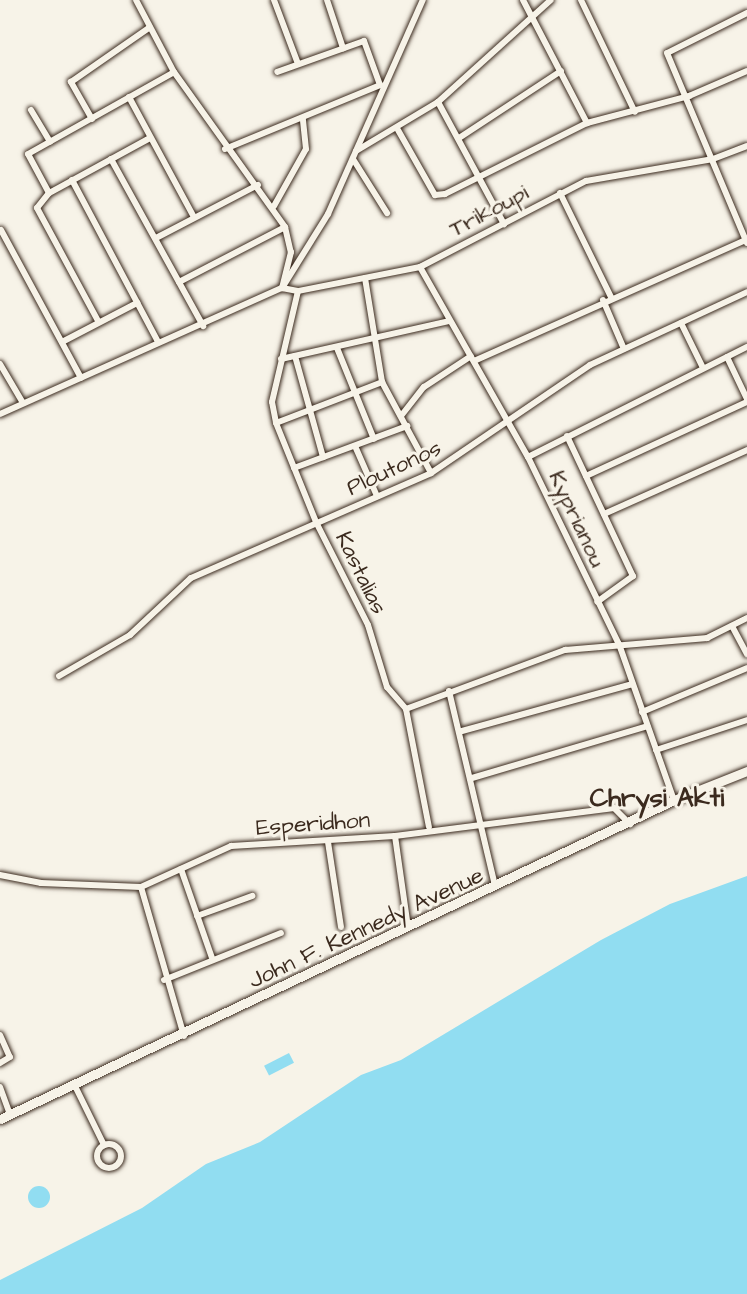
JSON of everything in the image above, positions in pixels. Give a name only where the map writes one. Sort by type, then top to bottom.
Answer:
[{"type":"street","points":[[136,0],[174,72],[225,149],[258,185],[274,206],[285,227],[291,252],[282,288]]},
{"type":"street","points":[[274,0],[298,64]]},
{"type":"street","points":[[327,0],[343,48]]},
{"type":"street","points":[[0,414],[158,342],[203,326],[282,288],[301,266],[353,159],[380,85],[423,0]]},
{"type":"street","points":[[523,0],[532,11],[587,123]]},
{"type":"street","points":[[356,151],[398,130],[439,102],[532,11],[551,0]]},
{"type":"street","points":[[581,0],[635,112]]},
{"type":"street","points":[[401,416],[424,387],[472,358],[747,241],[744,223],[667,53],[747,13]]},
{"type":"street","points":[[92,119],[71,82],[150,27]]},
{"type":"street","points":[[277,72],[364,41],[380,85]]},
{"type":"street","points":[[459,138],[561,71]]},
{"type":"street","points":[[398,130],[435,195],[587,123],[688,96],[747,71]]},
{"type":"street","points":[[49,193],[28,154],[174,72]]},
{"type":"street","points":[[225,149],[380,85]]},
{"type":"street","points":[[129,97],[194,217]]},
{"type":"street","points":[[439,102],[481,175],[504,224]]},
{"type":"street","points":[[31,110],[50,142]]},
{"type":"street","points":[[274,206],[306,149],[303,118]]},
{"type":"street","points":[[98,321],[37,208],[49,193],[150,138]]},
{"type":"street","name":"Trikoupi","points":[[282,288],[298,291],[420,267],[560,193],[619,172],[713,159],[747,146]]},
{"type":"street","points":[[111,159],[203,326]]},
{"type":"street","points":[[353,159],[387,213]]},
{"type":"street","points":[[72,180],[158,342]]},
{"type":"street","points":[[156,238],[258,185]]},
{"type":"street","points":[[560,193],[611,297]]},
{"type":"street","points":[[179,282],[285,227]]},
{"type":"street","points":[[1,230],[80,378]]},
{"type":"street","name":"Kyprianou","points":[[420,267],[528,457],[619,644],[674,800]]},
{"type":"street","points":[[365,278],[382,382],[431,473]]},
{"type":"street","name":"Kastalias","points":[[298,291],[272,402],[276,422],[316,522],[368,625],[387,687],[406,709],[429,827]]},
{"type":"street","name":"Ploutonos","points":[[60,676],[130,635],[191,578],[431,473],[590,365],[747,292]]},
{"type":"street","points":[[603,300],[624,349]]},
{"type":"street","points":[[62,342],[137,303]]},
{"type":"street","points":[[281,359],[375,340],[449,321]]},
{"type":"street","points":[[681,323],[703,368]]},
{"type":"street","points":[[528,457],[747,347]]},
{"type":"street","points":[[337,348],[352,394],[374,439]]},
{"type":"street","points":[[295,356],[323,457]]},
{"type":"street","points":[[586,476],[747,401],[727,357]]},
{"type":"street","points":[[0,364],[23,403]]},
{"type":"street","points":[[276,422],[382,382]]},
{"type":"street","points":[[294,468],[407,426]]},
{"type":"street","points":[[567,436],[633,576],[597,602]]},
{"type":"street","points":[[355,446],[377,496]]},
{"type":"street","points":[[604,514],[747,450]]},
{"type":"street","points":[[406,709],[565,650],[707,638],[747,618]]},
{"type":"street","points":[[732,626],[747,654]]},
{"type":"street","points":[[642,712],[747,668]]},
{"type":"street","points":[[461,731],[633,684]]},
{"type":"street","points":[[449,691],[472,778],[478,822],[495,888]]},
{"type":"street","points":[[656,750],[747,720]]},
{"type":"street","points":[[472,778],[647,726]]},
{"type":"street","name":"John F. Kennedy Avenue","points":[[0,1119],[184,1036],[630,824],[674,800],[747,771]]},
{"type":"street","name":"Esperidhon","points":[[0,875],[141,887],[231,846],[328,842],[395,835],[429,827],[614,808],[630,824]]},
{"type":"street","points":[[395,835],[408,928]]},
{"type":"street","points":[[328,842],[341,927]]},
{"type":"street","points":[[181,869],[212,958]]},
{"type":"street","points":[[141,887],[164,980],[184,1036]]},
{"type":"street","points":[[198,916],[252,896]]},
{"type":"street","points":[[164,980],[212,958],[281,933]]},
{"type":"street","points":[[0,1035],[10,1057],[0,1063]]},
{"type":"street","points":[[75,1086],[104,1145],[120,1152],[112,1168],[96,1158],[104,1145]]},
{"type":"street","points":[[0,1087],[10,1114]]},
{"type":"water","points":[[747,876],[747,1294],[0,1294],[0,1280],[142,1208],[206,1164],[260,1142],[361,1075],[401,1060],[601,940],[670,904]]},
{"type":"water","points":[[289,1053],[294,1063],[269,1076],[264,1066]]},
{"type":"water","points":[[39,1186],[49,1193],[50,1197],[43,1207],[39,1208],[29,1201],[28,1197],[35,1187]]},
{"type":"district","name":"Chrysi Akti","points":[[657,799]]}]
